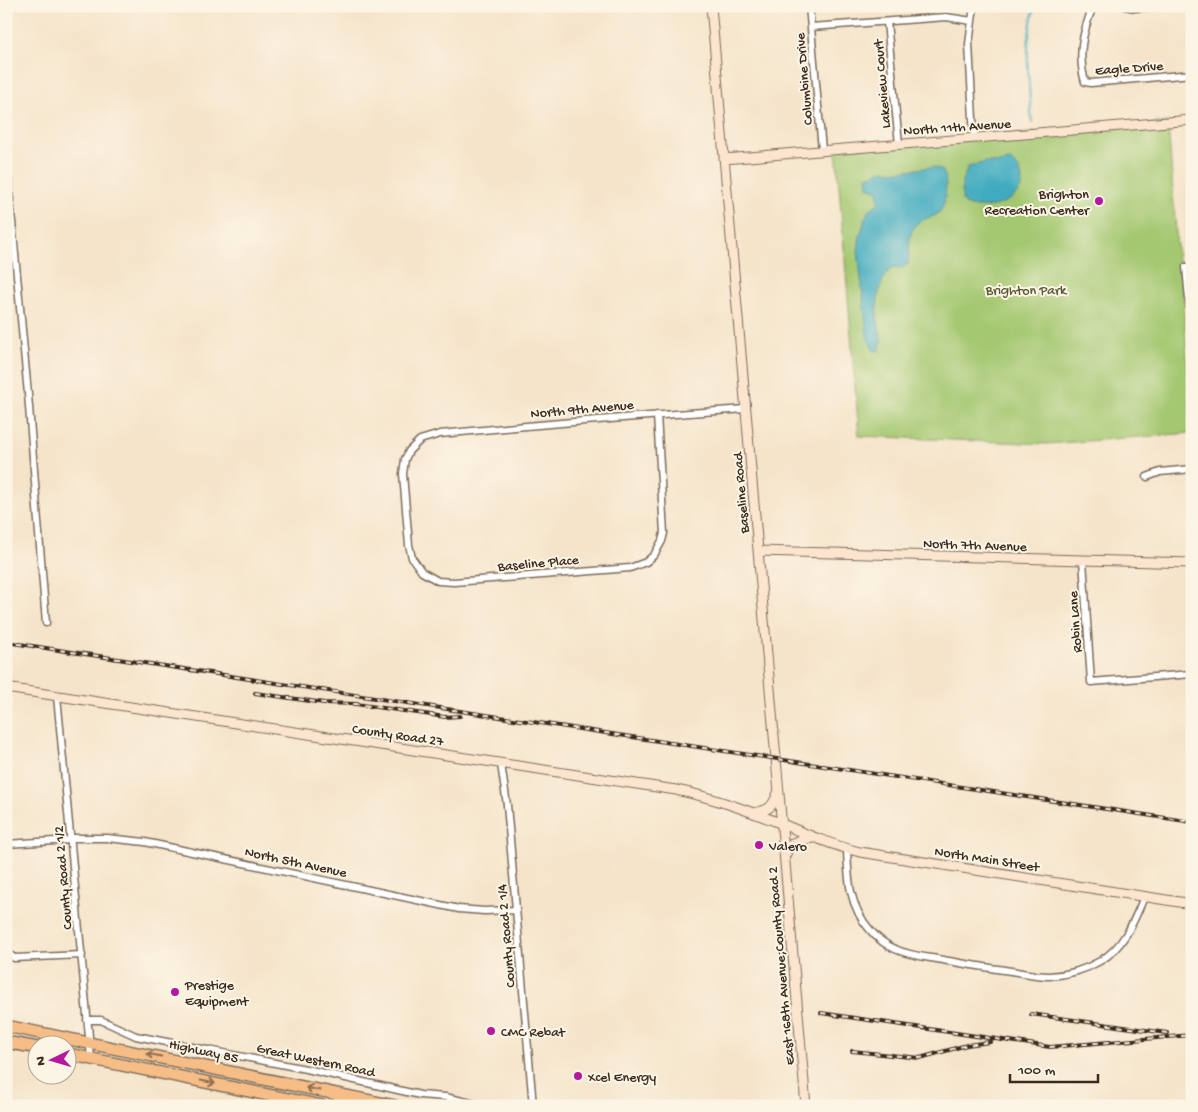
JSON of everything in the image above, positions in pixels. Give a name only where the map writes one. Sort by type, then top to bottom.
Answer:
[{"type":"highway","name":"Highway 85","points":[[6,1026],[395,1106]]},
{"type":"highway","points":[[6,1042],[28,1046]]},
{"type":"highway","points":[[78,1056],[322,1106]]},
{"type":"street","points":[[712,6],[724,159]]},
{"type":"street","name":"Columbine Drive","points":[[809,6],[822,150]]},
{"type":"street","points":[[974,6],[969,44],[974,138]]},
{"type":"street","name":"Eagle Drive","points":[[1092,6],[1082,41],[1085,82],[1192,74]]},
{"type":"street","points":[[1125,6],[1135,8],[1168,6]]},
{"type":"street","points":[[811,27],[918,18],[946,17],[972,21]]},
{"type":"street","name":"Lakeview Court","points":[[887,22],[899,144]]},
{"type":"street","name":"North 11th Avenue","points":[[724,159],[1192,120]]},
{"type":"street","points":[[6,158],[47,614],[46,623]]},
{"type":"street","name":"Baseline Road","points":[[724,159],[782,824]]},
{"type":"street","points":[[1189,267],[1192,331]]},
{"type":"street","name":"North 9th Avenue","points":[[420,440],[440,434],[585,420],[746,409]]},
{"type":"street","name":"Baseline Place","points":[[420,440],[409,451],[405,459],[403,474],[409,545],[412,558],[417,567],[430,578],[438,581],[454,582],[630,568],[646,562],[654,555],[664,533],[657,415]]},
{"type":"street","points":[[1147,477],[1160,472],[1192,469]]},
{"type":"street","name":"North 7th Avenue","points":[[758,552],[1192,563]]},
{"type":"street","name":"Robin Lane","points":[[1083,560],[1091,682],[1192,674]]},
{"type":"street","name":"County Road 27","points":[[6,688],[676,790],[707,797],[782,824]]},
{"type":"street","name":"County Road 2 1/2","points":[[57,696],[92,1058]]},
{"type":"street","name":"County Road 2 1/4","points":[[501,764],[506,797],[533,1106]]},
{"type":"street","points":[[752,813],[766,811],[772,806],[779,791]]},
{"type":"street","name":"North Main Street","points":[[782,824],[814,838],[847,849],[1192,904]]},
{"type":"street","name":"East 168th Avenue;County Road 2","points":[[782,824],[806,1106]]},
{"type":"street","name":"North 5th Avenue","points":[[6,844],[107,838],[145,842],[459,909],[484,912],[516,910]]},
{"type":"street","points":[[785,856],[788,847],[798,840],[814,838]]},
{"type":"street","points":[[847,849],[849,885],[853,903],[870,931],[887,945],[907,953],[1039,976],[1050,976],[1075,971],[1092,965],[1108,956],[1120,944],[1134,921],[1144,896]]},
{"type":"street","points":[[6,927],[8,953],[14,958],[82,954]]},
{"type":"street","name":"Great Western Road","points":[[87,1020],[101,1020],[136,1036],[484,1106]]},
{"type":"green space","name":"Brighton Park","points":[[1168,122],[1178,261],[1181,262],[1192,433],[1047,444],[859,436],[836,149]]},
{"type":"water","points":[[1010,161],[1018,168],[1022,182],[1019,191],[1012,198],[1003,203],[980,207],[970,206],[962,202],[962,182],[968,167],[986,162]]},
{"type":"water","points":[[932,167],[941,169],[945,174],[946,190],[943,207],[938,213],[915,226],[910,240],[908,264],[902,268],[893,267],[885,275],[879,293],[877,311],[881,346],[879,351],[873,350],[867,337],[858,250],[860,235],[868,211],[879,202],[878,191],[868,187],[867,176],[883,170],[899,171]]},
{"type":"waterway","points":[[1032,123],[1028,79],[1028,50],[1031,21],[1035,6]]},
{"type":"railway","points":[[6,642],[1192,822]]},
{"type":"railway","points":[[255,693],[324,703],[356,704],[445,717],[460,716]]},
{"type":"railway","points":[[821,1013],[1050,1047],[1192,1035]]},
{"type":"railway","points":[[1031,1014],[1167,1033]]},
{"type":"railway","points":[[852,1051],[920,1058],[967,1045],[990,1042]]},
{"type":"place","name":"Brighton Recreation Center","points":[[1099,201]]},
{"type":"place","name":"Valero","points":[[759,845]]},
{"type":"place","name":"Prestige Equipment","points":[[175,992]]},
{"type":"place","name":"CMC Rebat","points":[[491,1031]]},
{"type":"place","name":"Xcel Energy","points":[[578,1076]]}]
